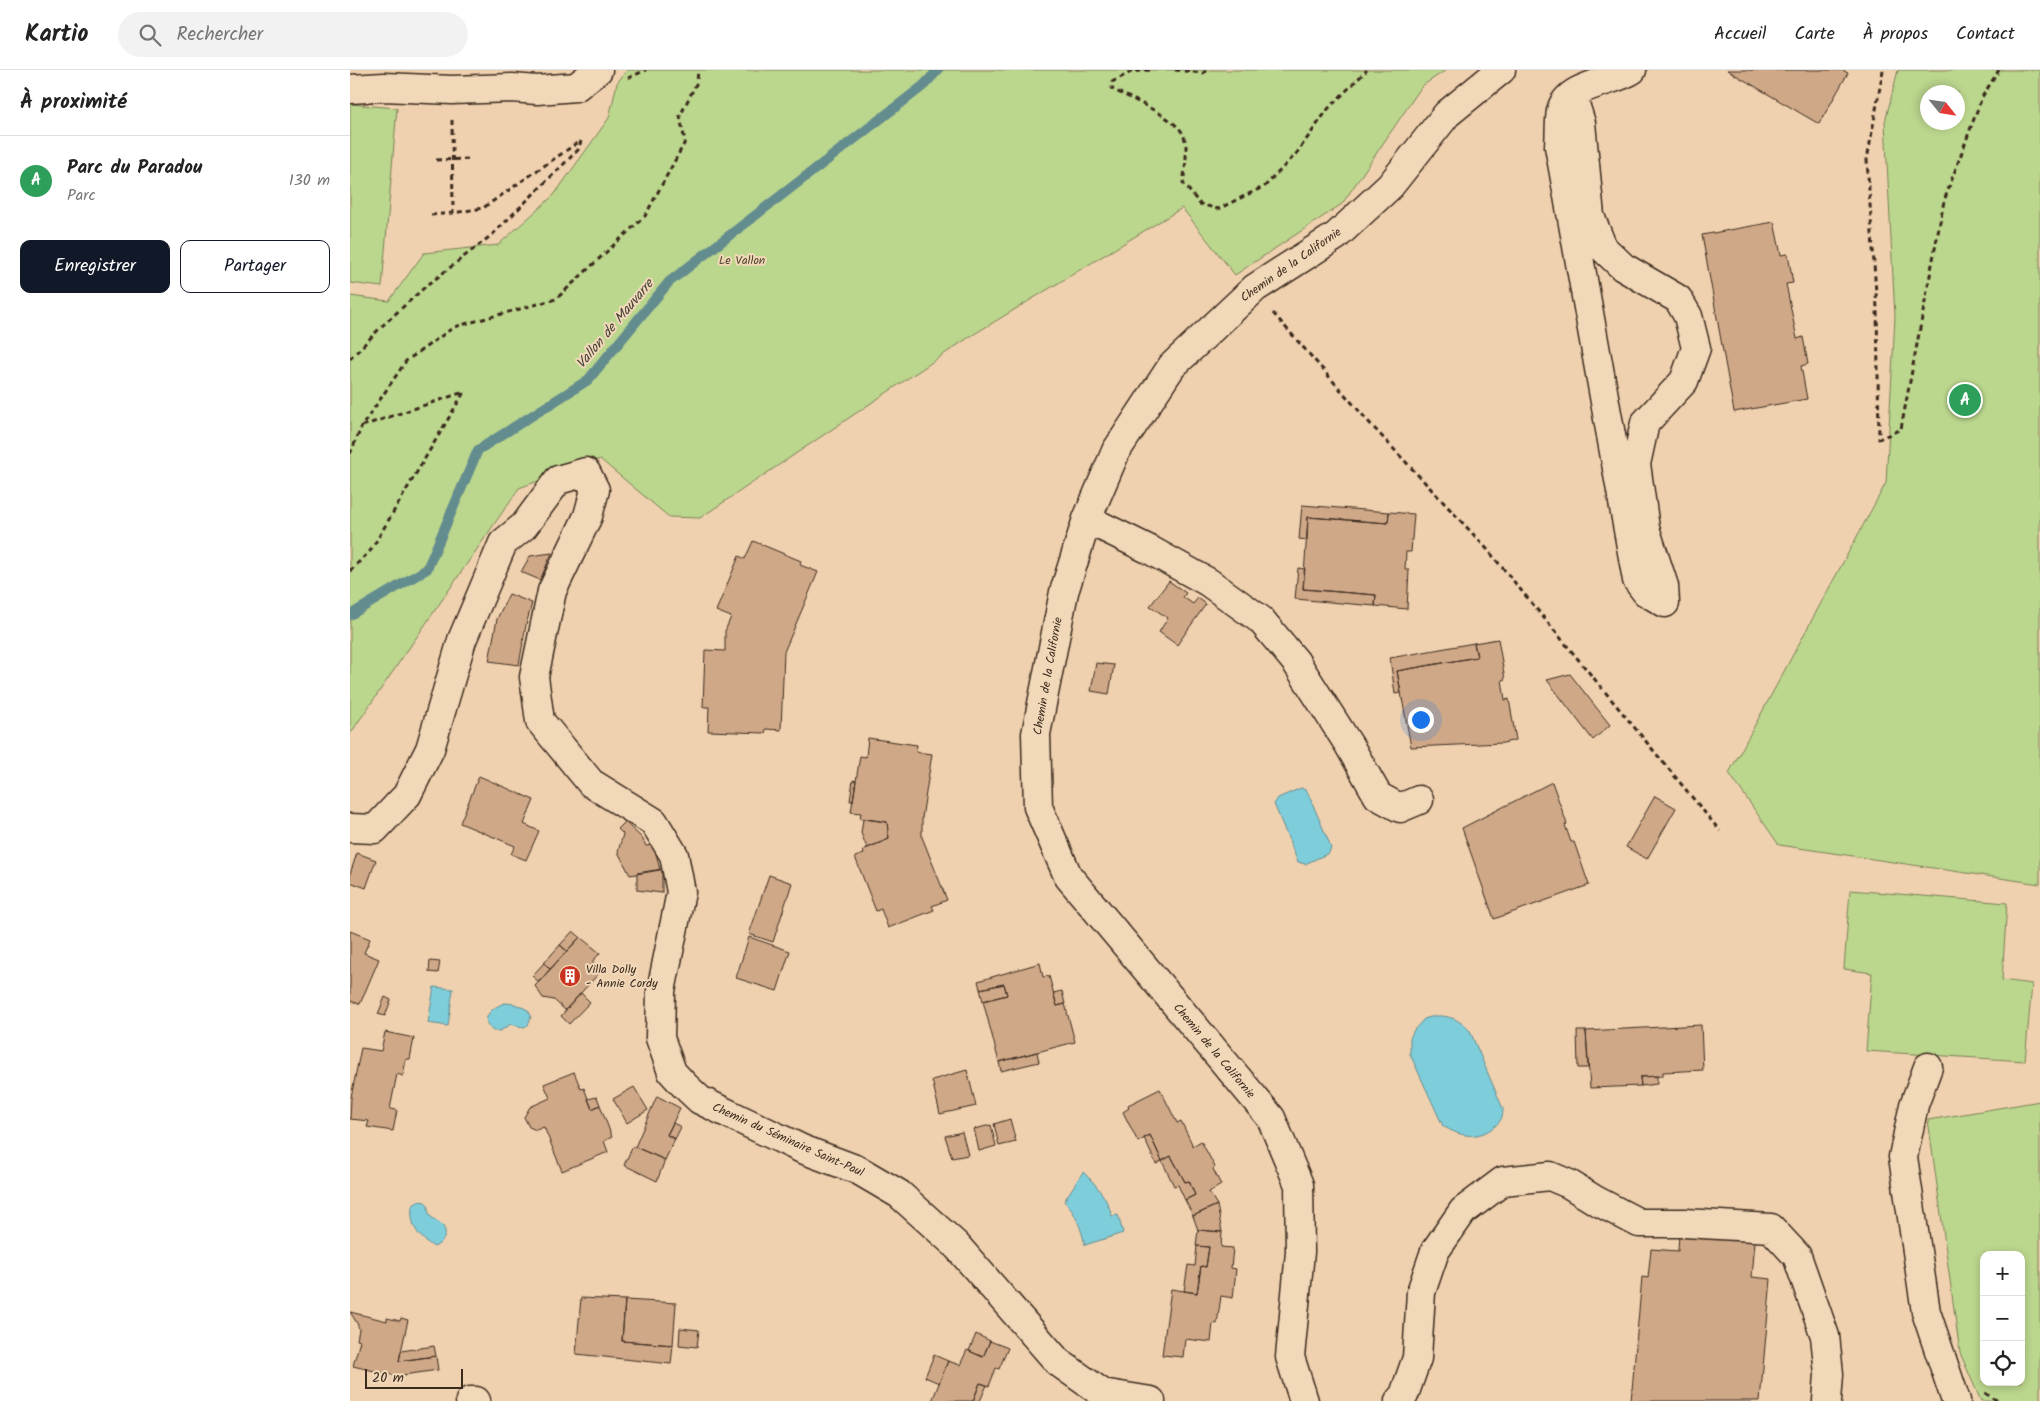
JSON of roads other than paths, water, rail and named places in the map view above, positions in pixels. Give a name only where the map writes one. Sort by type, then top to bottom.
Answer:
[{"type":"street","points":[[350,89],[384,87],[452,96],[512,88],[537,90],[576,87],[598,70]]},
{"type":"street","name":"Chemin de la Californie","points":[[1304,1401],[1290,1357],[1300,1252],[1299,1185],[1270,1118],[1068,876],[1038,807],[1036,734],[1064,592],[1087,519],[1116,451],[1172,366],[1255,288],[1336,236],[1390,186],[1447,114],[1501,70]]},
{"type":"street","points":[[1572,95],[1580,123],[1590,216],[1603,248],[1623,267],[1678,299],[1688,316],[1696,348],[1684,381],[1645,423],[1636,464],[1646,528],[1664,586],[1665,603],[1646,592],[1637,580],[1560,146],[1561,109],[1572,95],[1582,87],[1624,76],[1632,70]]},
{"type":"street","points":[[426,73],[440,76],[464,74],[474,71]]},
{"type":"street","name":"Chemin du Séminaire Saint-Paul","points":[[350,828],[375,829],[407,795],[430,749],[462,640],[503,543],[524,526],[558,480],[586,472],[595,490],[593,499],[588,516],[552,591],[534,677],[540,721],[592,782],[654,822],[674,855],[681,892],[661,991],[660,1038],[672,1072],[700,1100],[802,1149],[858,1170],[899,1194],[956,1245],[1058,1362],[1102,1393],[1151,1401]]},
{"type":"street","points":[[1087,519],[1150,550],[1208,582],[1261,620],[1296,662],[1349,745],[1378,796],[1400,808],[1419,800]]},
{"type":"street","points":[[1928,1067],[1914,1105],[1903,1157],[1926,1312],[1956,1401]]},
{"type":"street","points":[[1400,1401],[1404,1396],[1417,1358],[1421,1292],[1435,1251],[1463,1211],[1503,1182],[1550,1176],[1569,1184],[1639,1223],[1685,1223],[1772,1228],[1797,1256],[1825,1336],[1829,1374],[1827,1401]]},
{"type":"street","points":[[470,1401],[476,1401]]},
{"type":"water","points":[[1301,788],[1307,791],[1331,847],[1329,853],[1305,864],[1298,862],[1274,804],[1278,798]]},
{"type":"water","points":[[434,987],[453,989],[448,1026],[428,1023]]},
{"type":"water","points":[[505,1003],[515,1004],[528,1010],[531,1016],[528,1026],[523,1027],[511,1024],[500,1031],[493,1031],[489,1027],[487,1022],[488,1014],[496,1007]]},
{"type":"water","points":[[1434,1016],[1445,1016],[1454,1019],[1470,1031],[1503,1109],[1499,1122],[1483,1133],[1463,1135],[1443,1126],[1410,1054],[1410,1038],[1414,1030],[1424,1019]]},
{"type":"water","points":[[1083,1172],[1101,1192],[1112,1216],[1118,1215],[1123,1233],[1085,1245],[1077,1221],[1064,1201]]},
{"type":"water","points":[[419,1201],[425,1202],[428,1205],[430,1216],[444,1227],[445,1234],[443,1240],[434,1247],[419,1235],[412,1219],[412,1206]]},
{"type":"waterway","name":"Vallon de Mauvarre","points":[[350,615],[427,569],[478,450],[588,380],[669,282],[923,86],[938,70]]},
{"type":"place","name":"Parc du Paradou","points":[[1965,400]]},
{"type":"place","name":"Villa Dolly - Annie Cordy","points":[[570,976]]},
{"type":"park label","name":"Le Vallon","points":[[742,260]]}]
